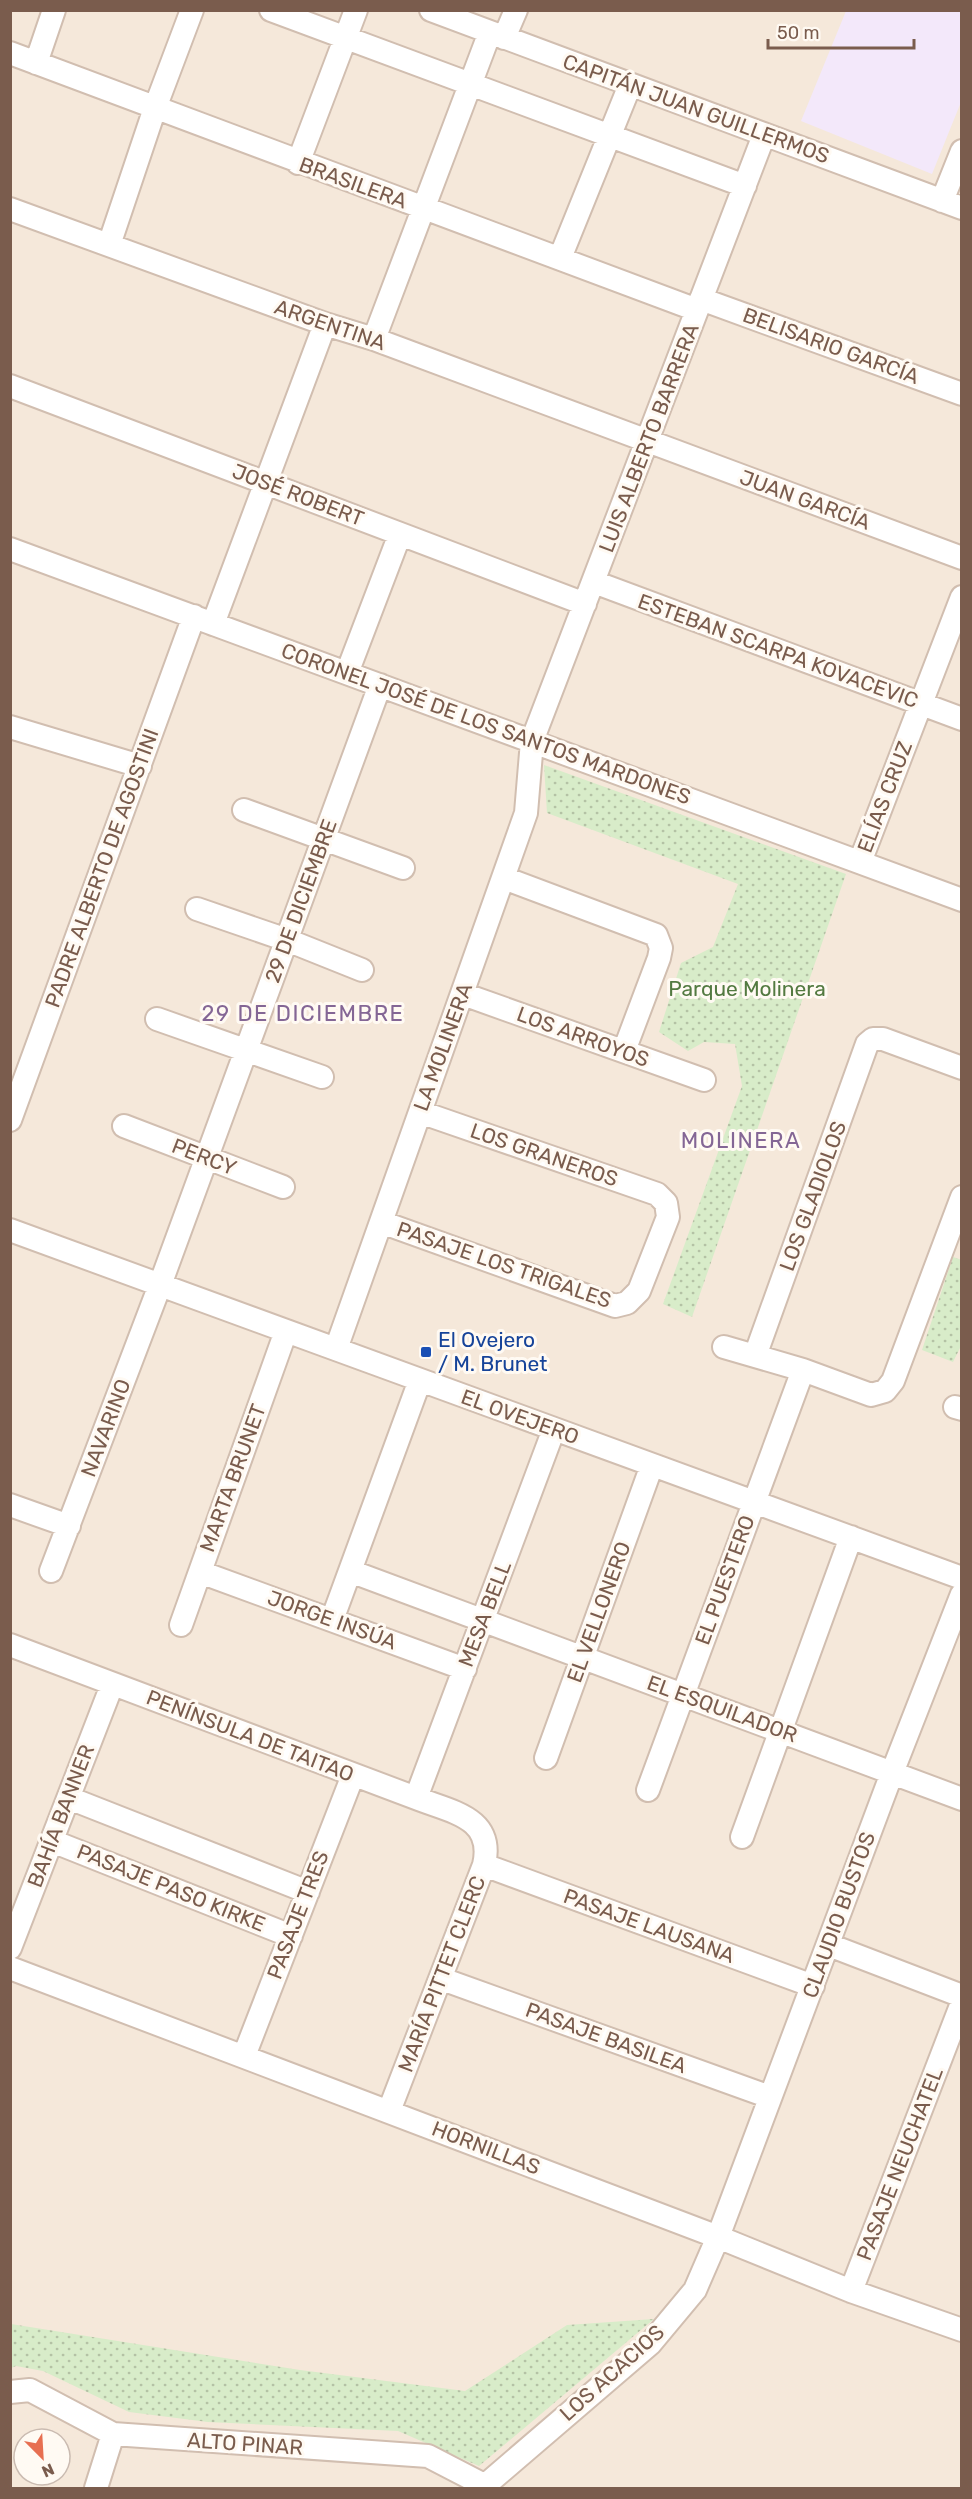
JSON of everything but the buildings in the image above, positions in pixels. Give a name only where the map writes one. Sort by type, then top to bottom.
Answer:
[{"type":"street","points":[[36,63],[54,10]]},
{"type":"street","points":[[109,245],[155,108],[192,10]]},
{"type":"street","points":[[271,10],[744,186]]},
{"type":"street","points":[[298,163],[356,10]]},
{"type":"street","name":"CAPITÁN JUAN GUILLERMOS","points":[[431,10],[952,205]]},
{"type":"street","points":[[374,339],[470,84],[497,35],[516,10]]},
{"type":"street","name":"BRASILERA","points":[[10,53],[298,163],[560,258],[699,305]]},
{"type":"street","points":[[560,258],[630,85]]},
{"type":"street","name":"LUIS ALBERTO BARRERA","points":[[532,741],[764,135]]},
{"type":"street","points":[[952,205],[962,151]]},
{"type":"street","name":"ARGENTINA","points":[[10,209],[325,324],[374,339],[648,442]]},
{"type":"street","name":"BELISARIO GARCÍA","points":[[699,305],[962,394]]},
{"type":"street","name":"PADRE ALBERTO DE AGOSTINI","points":[[10,1120],[20,1065],[140,766],[265,483],[325,324]]},
{"type":"street","name":"JOSÉ ROBERT","points":[[10,387],[585,604]]},
{"type":"street","name":"JUAN GARCÍA","points":[[648,442],[962,558]]},
{"type":"street","points":[[347,673],[400,534]]},
{"type":"street","name":"CORONEL JOSÉ DE LOS SANTOS MARDONES","points":[[10,549],[962,900]]},
{"type":"street","name":"ESTEBAN SCARPA KOVACEVIC","points":[[594,582],[962,719]]},
{"type":"street","name":"ELÍAS CRUZ","points":[[860,862],[962,597]]},
{"type":"street","name":"29 DE DICIEMBRE","points":[[160,1285],[380,685]]},
{"type":"street","points":[[11,730],[140,766]]},
{"type":"street","name":"LA MOLINERA","points":[[336,1349],[526,813],[532,741]]},
{"type":"street","points":[[244,810],[402,868]]},
{"type":"street","points":[[504,878],[656,935],[661,948],[624,1052]]},
{"type":"street","points":[[197,909],[287,940],[362,970]]},
{"type":"street","name":"LOS ARROYOS","points":[[463,994],[704,1080]]},
{"type":"street","points":[[157,1019],[322,1077]]},
{"type":"street","name":"LOS GLADIOLOS","points":[[756,1356],[867,1044],[873,1039],[883,1039],[962,1068]]},
{"type":"street","name":"LOS GRANEROS","points":[[420,1112],[657,1194],[666,1203],[668,1217],[639,1291],[627,1303]]},
{"type":"street","name":"PERCY","points":[[124,1126],[283,1187]]},
{"type":"street","points":[[724,1347],[803,1370],[871,1395],[885,1391],[893,1381],[962,1197]]},
{"type":"street","name":"PASAJE LOS TRIGALES","points":[[381,1222],[615,1306],[627,1303]]},
{"type":"street","name":"EL OVEJERO","points":[[11,1231],[962,1578]]},
{"type":"street","name":"NAVARINO","points":[[51,1571],[160,1285]]},
{"type":"street","name":"MARTA BRUNET","points":[[181,1625],[286,1331]]},
{"type":"street","name":"EL PUESTERO","points":[[648,1790],[803,1370]]},
{"type":"street","points":[[332,1620],[420,1380]]},
{"type":"street","name":"MESA BELL","points":[[416,1798],[554,1429]]},
{"type":"street","name":"EL VELLONERO","points":[[546,1758],[652,1466]]},
{"type":"street","points":[[10,1505],[69,1526]]},
{"type":"street","points":[[742,1838],[851,1538]]},
{"type":"street","name":"EL ESQUILADOR","points":[[350,1571],[962,1799]]},
{"type":"street","name":"JORGE INSÚA","points":[[200,1572],[465,1669]]},
{"type":"street","name":"CLAUDIO BUSTOS","points":[[718,2237],[962,1593]]},
{"type":"street","name":"PENÍNSULA DE TAITAO","points":[[10,1646],[468,1818],[483,1835]]},
{"type":"street","name":"BAHÍA BANNER","points":[[10,1948],[112,1685]]},
{"type":"street","name":"PASAJE TRES","points":[[244,2056],[353,1775]]},
{"type":"street","points":[[69,1798],[308,1892]]},
{"type":"street","name":"MARÍA PITTET CLERC","points":[[389,2111],[442,1979],[484,1865],[486,1848],[483,1835]]},
{"type":"street","name":"PASAJE PASO KIRKE","points":[[52,1841],[291,1936]]},
{"type":"street","name":"PASAJE LAUSANA","points":[[484,1865],[813,1986]]},
{"type":"street","points":[[829,1945],[962,1996]]},
{"type":"street","name":"HORNILLAS","points":[[10,1968],[718,2237],[851,2291],[962,2330]]},
{"type":"street","name":"PASAJE BASILEA","points":[[442,1979],[770,2097]]},
{"type":"street","name":"PASAJE NEUCHATEL","points":[[851,2291],[962,2003]]},
{"type":"street","name":"LOS ACACIOS","points":[[483,2487],[650,2344],[695,2290],[718,2237]]},
{"type":"street","name":"ALTO PINAR","points":[[10,2392],[30,2390],[113,2434],[428,2456],[483,2487]]},
{"type":"street","points":[[96,2488],[113,2434]]},
{"type":"shaded area","points":[[11,11],[961,11],[961,2488],[11,2488]]},
{"type":"shaded area","points":[[846,11],[961,11],[961,102],[932,174],[801,121]]},
{"type":"green space","name":"Parque Molinera","points":[[544,765],[846,874],[692,1317],[663,1304],[742,1086],[735,1044],[704,1042],[688,1051],[659,1032],[681,963],[713,947],[738,884],[547,813]]},
{"type":"green space","points":[[953,1257],[962,1260],[961,1346],[953,1362],[922,1350]]},
{"type":"green space","points":[[654,2319],[479,2466],[398,2431],[208,2422],[129,2412],[43,2371],[16,2366],[11,2368],[11,2324],[300,2370],[465,2391],[567,2325]]},
{"type":"place","name":"El Ovejero / M. Brunet","points":[[426,1352]]},
{"type":"district","name":"29 DE DICIEMBRE","points":[[303,1013]]},
{"type":"district","name":"MOLINERA","points":[[741,1140]]}]
